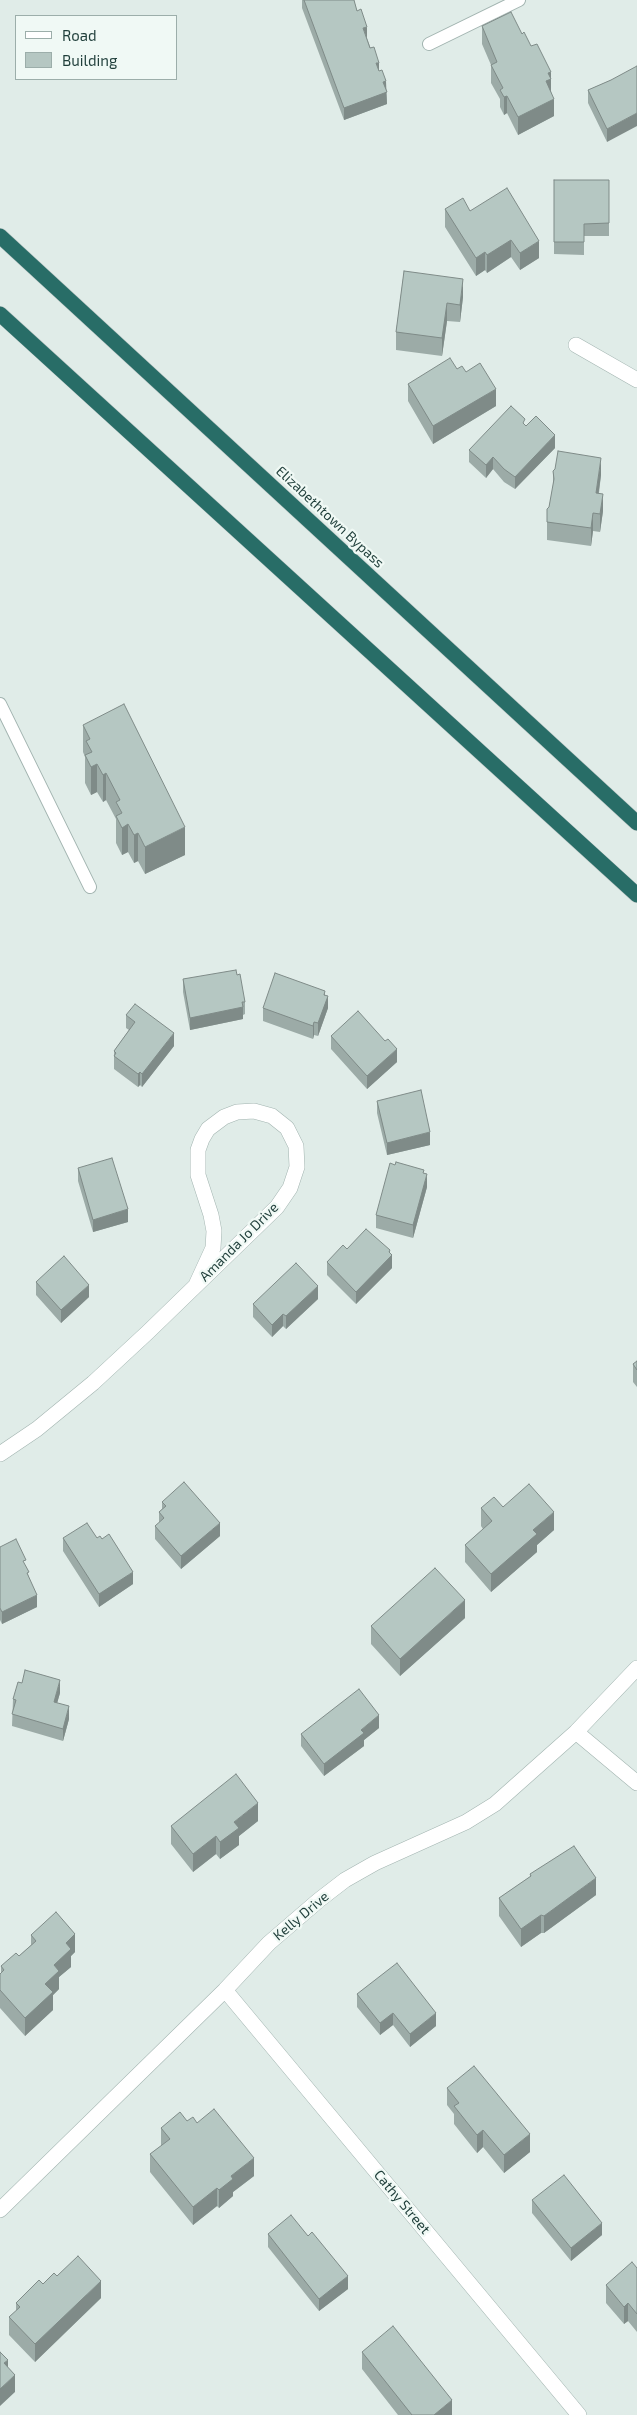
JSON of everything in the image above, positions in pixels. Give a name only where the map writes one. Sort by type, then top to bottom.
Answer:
[{"type":"highway","name":"Elizabethtown Bypass","points":[[0,236],[637,823]]},
{"type":"highway","points":[[0,314],[637,895]]},
{"type":"street","points":[[576,345],[637,380]]},
{"type":"street","name":"Amanda Jo Drive","points":[[0,1454],[37,1429],[93,1384],[196,1285],[277,1206],[290,1188],[297,1167],[296,1146],[287,1128],[272,1116],[254,1111],[237,1112],[224,1117],[208,1129],[202,1140],[198,1150],[198,1175],[211,1215],[214,1231],[213,1248],[196,1285]]},
{"type":"street","name":"Kelly Drive","points":[[0,2210],[225,1990],[269,1943],[338,1885],[375,1864],[466,1822],[495,1804],[576,1732],[637,1668]]},
{"type":"street","points":[[576,1732],[637,1783]]},
{"type":"street","name":"Cathy Street","points":[[225,1990],[579,2415]]},
{"type":"lane","points":[[429,44],[519,0]]},
{"type":"lane","points":[[0,704],[90,887]]},
{"type":"building","points":[[304,0],[354,0],[357,11],[361,9],[367,27],[363,28],[370,48],[374,47],[379,63],[376,63],[379,71],[382,70],[386,81],[383,82],[387,92],[344,108]]},
{"type":"building","points":[[511,12],[522,34],[524,32],[531,46],[537,44],[551,72],[548,73],[551,79],[546,81],[554,99],[518,117],[507,96],[504,97],[500,90],[503,88],[491,65],[497,62],[482,26]]},
{"type":"building","points":[[637,66],[637,113],[607,129],[588,90]]},
{"type":"building","points":[[554,180],[609,180],[609,223],[584,224],[584,242],[554,242]]},
{"type":"building","points":[[507,188],[539,241],[520,253],[511,240],[487,255],[485,252],[476,258],[445,209],[463,198],[470,211]]},
{"type":"building","points":[[404,271],[463,279],[460,305],[447,303],[442,338],[396,332]]},
{"type":"building","points":[[450,358],[457,369],[462,366],[466,372],[480,363],[496,389],[433,426],[408,384]]},
{"type":"building","points":[[511,406],[525,419],[523,423],[526,426],[536,416],[555,435],[515,477],[493,457],[486,465],[469,450]]},
{"type":"building","points":[[558,451],[601,458],[596,493],[603,494],[600,514],[593,513],[591,528],[547,522],[547,509],[549,507],[554,479],[553,471]]},
{"type":"building","points":[[124,704],[185,827],[145,847],[138,833],[134,835],[128,824],[122,828],[116,816],[122,813],[116,802],[120,800],[106,773],[103,775],[97,764],[91,767],[85,755],[92,752],[86,741],[90,739],[83,725]]},
{"type":"building","points":[[236,970],[237,975],[240,974],[245,1002],[242,1002],[243,1007],[190,1018],[183,979]]},
{"type":"building","points":[[275,973],[325,991],[324,995],[328,996],[318,1023],[314,1022],[313,1026],[263,1008]]},
{"type":"building","points":[[135,1004],[174,1033],[142,1074],[140,1072],[138,1074],[114,1056],[116,1053],[114,1051],[135,1022],[126,1015]]},
{"type":"building","points":[[358,1011],[385,1041],[388,1039],[397,1049],[367,1076],[331,1036]]},
{"type":"building","points":[[421,1090],[430,1132],[387,1143],[377,1101]]},
{"type":"building","points":[[112,1158],[128,1209],[93,1220],[78,1168]]},
{"type":"building","points":[[396,1162],[424,1170],[423,1173],[427,1174],[413,1225],[376,1215],[390,1163],[395,1165]]},
{"type":"building","points":[[366,1229],[390,1250],[389,1252],[392,1255],[356,1292],[327,1262],[343,1245],[347,1249]]},
{"type":"building","points":[[64,1256],[89,1285],[61,1310],[36,1282]]},
{"type":"building","points":[[296,1263],[318,1286],[286,1316],[283,1314],[272,1325],[253,1304]]},
{"type":"building","points":[[637,1361],[637,1370],[633,1364]]},
{"type":"building","points":[[184,1482],[220,1523],[181,1556],[155,1526],[164,1518],[159,1512],[166,1506],[162,1502]]},
{"type":"building","points":[[529,1484],[554,1512],[533,1530],[537,1534],[491,1574],[465,1545],[492,1521],[481,1508],[494,1497],[503,1507]]},
{"type":"building","points":[[87,1523],[97,1538],[100,1536],[102,1539],[109,1534],[133,1572],[99,1594],[63,1538]]},
{"type":"building","points":[[16,1539],[26,1560],[23,1561],[37,1595],[2,1612],[0,1608],[0,1547]]},
{"type":"building","points":[[435,1568],[465,1600],[400,1659],[371,1626]]},
{"type":"building","points":[[25,1670],[60,1680],[54,1702],[69,1706],[63,1729],[12,1714],[16,1700],[13,1699],[18,1682],[22,1683]]},
{"type":"building","points":[[359,1689],[379,1715],[361,1730],[364,1733],[324,1764],[301,1734]]},
{"type":"building","points":[[236,1774],[258,1803],[234,1822],[239,1828],[220,1842],[216,1836],[193,1854],[171,1826]]},
{"type":"building","points":[[574,1846],[596,1878],[544,1916],[541,1915],[521,1929],[499,1898],[531,1876],[530,1874]]},
{"type":"building","points":[[56,1912],[75,1934],[66,1943],[71,1949],[54,1965],[59,1971],[45,1984],[53,1992],[25,2018],[0,1990],[0,1974],[4,1970],[1,1966],[16,1953],[19,1956],[36,1941],[31,1935]]},
{"type":"building","points":[[397,1963],[436,2013],[410,2034],[393,2013],[380,2023],[357,1994]]},
{"type":"building","points":[[474,2066],[530,2134],[504,2155],[483,2130],[477,2135],[454,2106],[459,2103],[447,2088]]},
{"type":"building","points":[[214,2109],[254,2158],[231,2176],[233,2179],[219,2190],[217,2188],[193,2207],[150,2154],[170,2139],[161,2128],[180,2112],[187,2121],[193,2117],[197,2123]]},
{"type":"building","points":[[564,2175],[602,2223],[571,2248],[532,2200]]},
{"type":"building","points":[[291,2215],[308,2236],[312,2232],[348,2276],[319,2299],[268,2234]]},
{"type":"building","points":[[78,2256],[101,2281],[35,2344],[9,2317],[20,2307],[16,2303],[39,2280],[43,2284],[54,2273],[57,2276]]},
{"type":"building","points":[[632,2262],[637,2268],[637,2314],[628,2303],[624,2307],[606,2285]]},
{"type":"building","points":[[393,2326],[452,2400],[434,2415],[412,2415],[362,2352]]},
{"type":"building","points":[[0,2352],[8,2360],[4,2363],[15,2375],[0,2389]]}]
